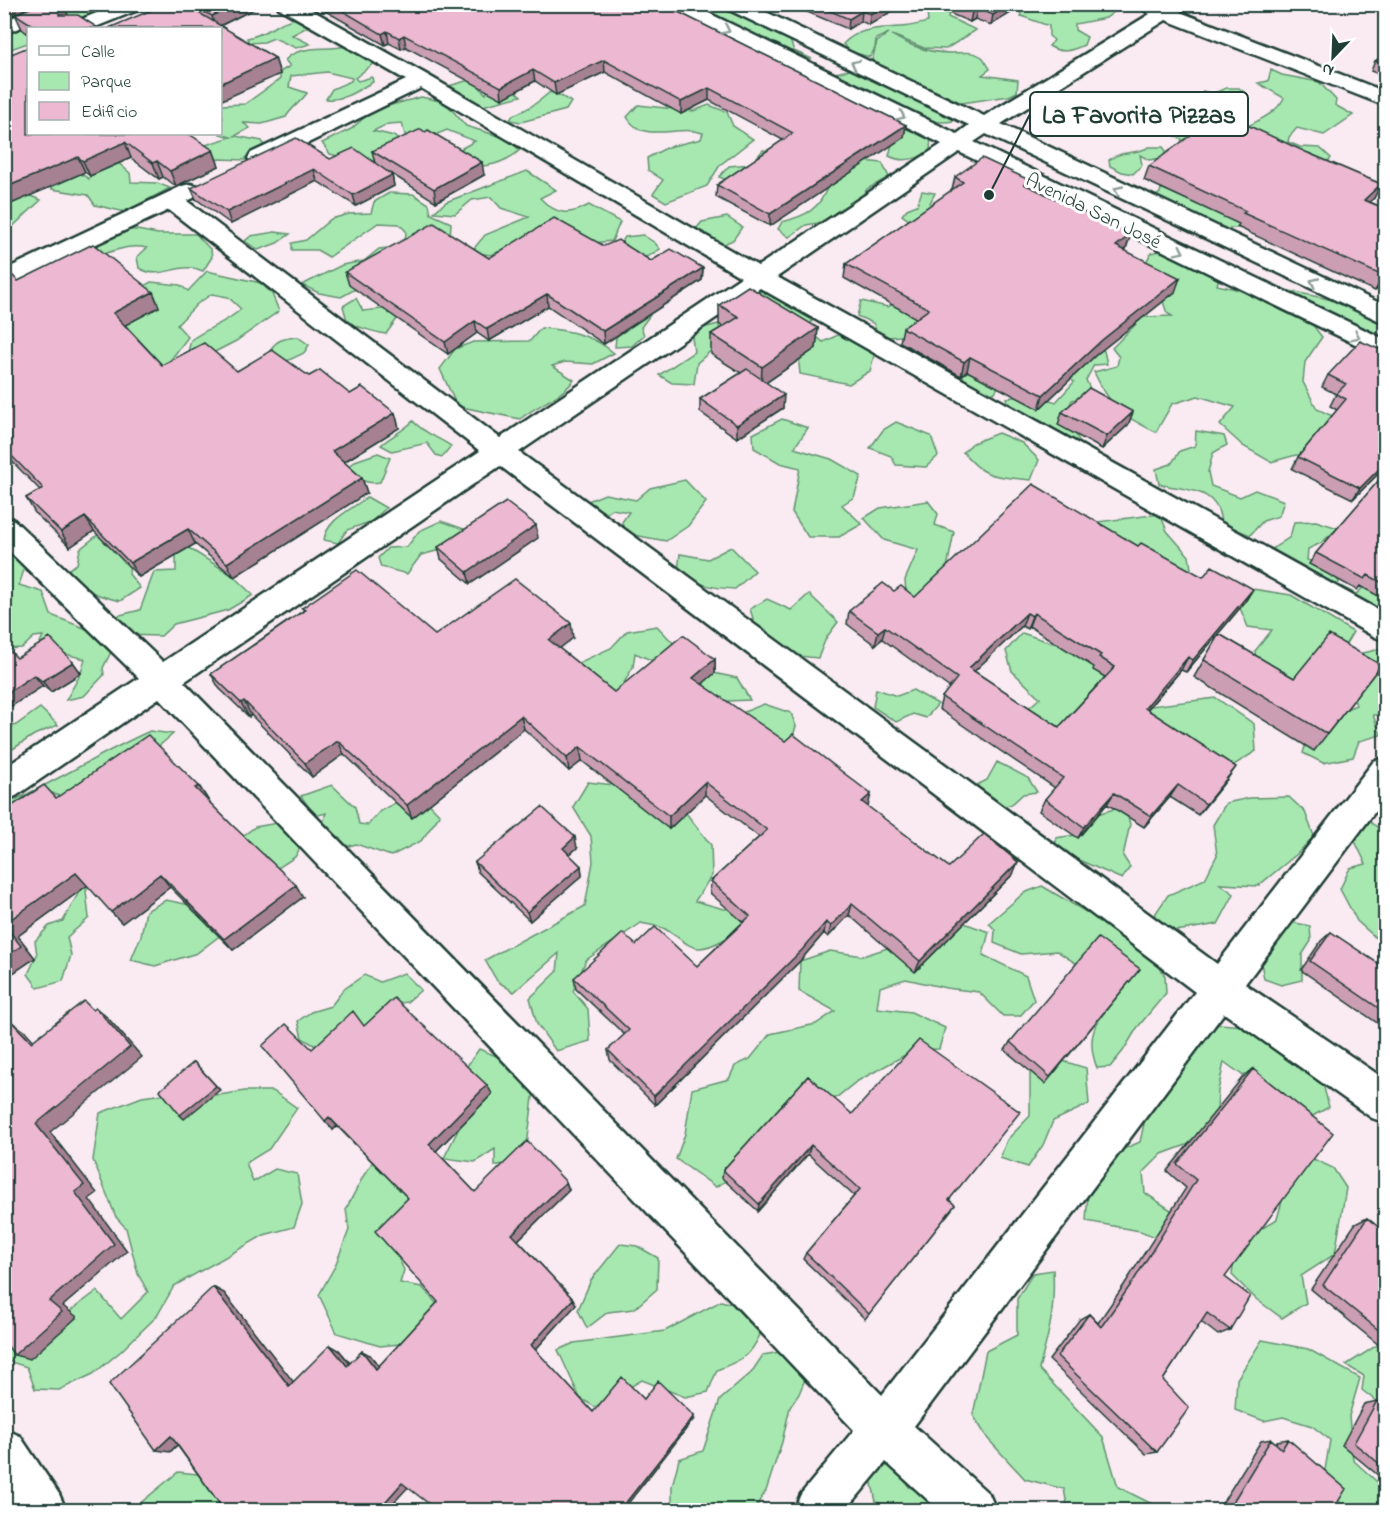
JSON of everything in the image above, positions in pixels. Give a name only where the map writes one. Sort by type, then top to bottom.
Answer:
[{"type":"street","points":[[4,28],[63,4]]},
{"type":"street","points":[[79,27],[136,4]]},
{"type":"street","points":[[286,4],[422,80],[759,277],[1386,629]]},
{"type":"street","name":"Avenida San José","points":[[673,4],[1386,351]]},
{"type":"street","name":"Avenida San José","points":[[732,4],[983,126],[1386,316]]},
{"type":"street","points":[[1143,4],[1172,9],[1386,100]]},
{"type":"street","points":[[4,786],[983,126],[1172,9]]},
{"type":"street","points":[[244,165],[422,80]]},
{"type":"street","points":[[4,280],[213,180]]},
{"type":"street","points":[[171,200],[500,452],[1220,988],[1386,1104]]},
{"type":"street","points":[[4,528],[162,680],[884,1429],[973,1510]]},
{"type":"street","points":[[817,1510],[884,1429],[1386,771]]},
{"type":"street","points":[[4,1452],[43,1510]]},
{"type":"green space","points":[[1049,4],[1117,4],[1119,8],[1106,18],[1075,24],[1075,30],[1087,37],[1084,45],[1062,51],[1049,46],[1054,40],[1049,36],[1049,26],[1021,16],[1019,5],[1048,7]]},
{"type":"green space","points":[[68,5],[130,5],[82,20],[27,27],[27,43],[5,51],[5,26]]},
{"type":"green space","points":[[671,5],[720,5],[764,22],[790,40],[794,51],[812,59],[783,49],[758,46]]},
{"type":"green space","points":[[931,5],[951,5],[948,17],[976,30],[946,49],[924,48],[892,35],[913,46],[927,50],[978,55],[983,58],[990,69],[982,75],[1018,80],[1017,92],[1009,96],[962,103],[882,67],[872,60],[877,42],[889,33],[876,39],[875,48],[870,57],[851,52],[843,44],[849,38],[862,32],[928,22],[927,12]]},
{"type":"green space","points":[[300,18],[313,24],[292,35],[310,44],[296,48],[274,38],[264,42],[249,43],[247,38],[261,34],[286,21]]},
{"type":"green space","points":[[346,46],[374,63],[355,78],[358,81],[372,77],[373,82],[345,97],[326,99],[332,89],[351,81],[352,78],[327,72],[291,76],[289,87],[307,93],[286,117],[262,124],[243,123],[250,128],[235,136],[262,141],[267,151],[247,160],[219,159],[202,163],[205,145],[231,137],[222,135],[222,105],[245,104],[280,79],[280,72],[290,66],[285,60],[291,55],[306,50]]},
{"type":"green space","points":[[857,68],[956,116],[953,121],[939,122],[907,114],[831,74]]},
{"type":"green space","points":[[1271,70],[1282,75],[1319,82],[1336,100],[1335,105],[1353,115],[1324,135],[1297,128],[1289,137],[1288,142],[1300,147],[1320,148],[1331,158],[1321,168],[1248,126],[1273,111],[1284,98],[1258,83],[1268,81]]},
{"type":"green space","points":[[476,78],[492,81],[481,89],[486,94],[487,91],[512,88],[521,96],[479,107],[454,93],[449,86]]},
{"type":"green space","points":[[1226,88],[1239,88],[1244,92],[1222,98],[1211,108],[1210,113],[1219,112],[1227,122],[1181,143],[1182,139],[1169,132],[1165,120],[1167,109],[1201,112],[1203,105],[1198,98],[1203,91],[1212,94]]},
{"type":"green space","points":[[550,92],[571,102],[566,110],[521,122],[510,120],[513,115]]},
{"type":"green space","points":[[421,97],[445,102],[466,126],[505,138],[520,150],[494,164],[471,165],[461,161],[453,153],[475,141],[447,130],[418,142],[405,135],[402,123],[388,124],[373,131],[394,136],[405,147],[367,163],[330,154],[322,143],[351,129],[373,110]]},
{"type":"green space","points":[[638,105],[693,111],[709,105],[727,112],[733,126],[753,139],[720,165],[707,186],[666,202],[653,194],[663,180],[648,170],[647,158],[668,147],[701,139],[703,133],[642,130],[627,117]]},
{"type":"green space","points":[[905,122],[931,135],[930,151],[910,159],[889,156],[892,144]]},
{"type":"green space","points":[[1149,147],[1163,147],[1166,151],[1162,158],[1149,160],[1140,155],[1142,165],[1133,174],[1110,166],[1109,160],[1114,157]]},
{"type":"green space","points":[[763,150],[882,163],[889,177],[867,189],[854,207],[818,223],[806,225],[789,237],[778,229],[782,222],[811,211],[825,194],[828,185],[727,180],[719,177],[729,166],[751,164],[764,168],[757,157]]},
{"type":"green space","points":[[115,160],[130,173],[131,182],[157,183],[170,188],[125,212],[95,205],[88,195],[52,189],[53,178],[75,170],[89,179],[95,165]]},
{"type":"green space","points":[[527,171],[556,190],[540,198],[557,211],[575,211],[589,205],[620,222],[612,241],[498,252],[491,255],[471,252],[485,235],[529,217],[501,208],[491,197],[472,200],[455,214],[434,212],[446,202]]},
{"type":"green space","points":[[4,186],[41,200],[9,230],[5,231]]},
{"type":"green space","points":[[1161,188],[1256,228],[1230,228],[1228,240],[1147,202],[1160,193]]},
{"type":"green space","points":[[922,191],[935,193],[930,203],[945,213],[910,221],[902,215],[907,209],[917,205]]},
{"type":"green space","points":[[389,193],[413,194],[429,204],[431,214],[451,223],[450,238],[341,297],[319,293],[302,285],[342,265],[364,261],[379,249],[405,246],[406,231],[399,224],[378,223],[329,257],[317,250],[292,250],[292,243],[306,240],[331,219],[349,214],[371,213],[374,202]]},
{"type":"green space","points":[[727,217],[742,227],[733,240],[719,246],[698,234],[696,229],[702,222]]},
{"type":"green space","points":[[115,229],[158,234],[196,234],[211,250],[212,257],[203,271],[186,268],[155,273],[139,268],[137,257],[147,248],[130,247],[87,255],[98,247],[99,238]]},
{"type":"green space","points":[[275,232],[290,234],[277,243],[258,250],[245,241],[251,236]]},
{"type":"green space","points":[[643,235],[660,249],[649,256],[635,259],[619,246],[625,237]]},
{"type":"green space","points":[[1180,247],[1221,271],[1217,285],[1262,295],[1271,287],[1333,300],[1385,323],[1385,354],[1305,315],[1322,337],[1305,362],[1303,382],[1317,409],[1350,424],[1335,455],[1296,455],[1271,462],[1243,446],[1220,425],[1235,407],[1198,396],[1172,404],[1156,432],[1134,421],[1118,409],[1105,393],[1094,372],[1117,366],[1119,357],[1112,348],[1143,317],[1172,316],[1167,313],[1160,293],[1144,266],[1151,253]]},
{"type":"green space","points":[[207,271],[261,283],[272,294],[279,311],[236,341],[207,356],[187,356],[191,340],[230,318],[241,309],[228,297],[212,294],[197,304],[177,325],[188,337],[166,366],[159,366],[124,342],[126,322],[142,287],[151,282],[180,285],[188,291]]},
{"type":"green space","points":[[962,283],[901,336],[888,337],[878,334],[873,323],[857,316],[861,301],[888,307],[904,297]]},
{"type":"green space","points":[[748,290],[788,293],[813,315],[810,331],[823,342],[842,333],[875,352],[870,371],[849,384],[800,374],[799,364],[803,345]]},
{"type":"green space","points":[[356,298],[363,311],[392,308],[399,316],[386,334],[348,324],[343,306]]},
{"type":"green space","points":[[630,308],[650,315],[641,327],[644,335],[632,346],[615,347],[616,337],[630,326]]},
{"type":"green space","points":[[719,324],[721,342],[697,363],[694,384],[672,383],[659,375],[694,352],[692,337],[702,328]]},
{"type":"green space","points":[[541,328],[580,334],[614,353],[593,364],[565,362],[552,366],[574,380],[563,391],[520,419],[457,406],[440,369],[455,349],[473,342],[530,341]]},
{"type":"green space","points":[[1086,335],[1104,351],[1107,364],[1094,365],[1086,380],[1092,393],[1072,400],[1066,411],[1082,448],[1269,551],[1290,537],[1294,522],[1316,521],[1338,528],[1321,543],[1308,549],[1307,560],[1328,566],[1339,582],[1338,585],[1356,594],[1376,576],[1385,585],[1385,618],[1005,409],[1007,398],[1031,394],[1056,402],[1074,382],[1054,361],[1005,376],[995,392],[986,397],[974,394],[962,375],[987,361]]},
{"type":"green space","points":[[298,337],[309,345],[304,353],[287,361],[268,355],[273,346],[280,341]]},
{"type":"green space","points":[[782,419],[808,428],[794,448],[831,459],[861,476],[854,497],[842,505],[862,524],[839,537],[808,537],[792,512],[800,468],[780,463],[754,448],[753,434]]},
{"type":"green space","points":[[413,421],[426,432],[451,446],[442,457],[436,455],[427,443],[392,451],[381,445]]},
{"type":"green space","points":[[896,422],[931,436],[938,456],[926,467],[896,465],[891,456],[870,448],[883,430]]},
{"type":"green space","points":[[1196,431],[1224,436],[1227,445],[1213,453],[1208,472],[1211,486],[1240,497],[1255,490],[1284,501],[1279,516],[1263,521],[1250,535],[1221,523],[1219,511],[1207,497],[1190,490],[1159,484],[1156,469],[1171,464],[1180,451],[1195,446]]},
{"type":"green space","points":[[998,433],[1022,443],[1039,460],[1031,480],[993,475],[979,468],[963,452],[973,443]]},
{"type":"green space","points":[[378,453],[390,458],[380,482],[365,482],[346,468],[355,461]]},
{"type":"green space","points":[[685,480],[706,502],[688,526],[666,541],[623,533],[622,522],[629,512],[612,509],[601,518],[583,503],[605,494],[636,500],[650,488]]},
{"type":"green space","points":[[367,497],[386,508],[372,521],[347,530],[338,543],[324,540],[330,526],[335,521]]},
{"type":"green space","points":[[928,501],[938,514],[935,525],[954,532],[945,578],[931,606],[906,593],[905,580],[918,550],[884,540],[864,518],[880,508]]},
{"type":"green space","points":[[1160,514],[1167,531],[1189,556],[1192,575],[1148,575],[1097,522]]},
{"type":"green space","points":[[441,521],[464,529],[448,548],[421,555],[407,574],[381,567],[378,558],[388,548],[407,547],[419,531]]},
{"type":"green space","points":[[104,530],[130,561],[129,574],[140,588],[120,601],[91,592],[77,585],[65,575],[77,564],[80,549]]},
{"type":"green space","points":[[179,542],[232,575],[253,595],[228,610],[174,624],[161,636],[122,635],[116,616],[140,610],[154,572],[176,571],[176,557],[169,544]]},
{"type":"green space","points":[[4,547],[26,564],[19,585],[43,592],[51,615],[99,634],[113,648],[103,668],[104,675],[84,696],[66,700],[81,673],[85,659],[38,647],[43,636],[34,637],[22,648],[5,649]]},
{"type":"green space","points":[[731,547],[755,571],[735,589],[705,585],[678,571],[680,554],[708,559]]},
{"type":"green space","points":[[1246,588],[1291,595],[1353,632],[1337,659],[1296,691],[1257,670],[1255,651],[1272,630],[1248,627],[1240,608]]},
{"type":"green space","points":[[809,594],[838,622],[826,638],[818,658],[789,655],[758,634],[750,609],[767,599],[791,610]]},
{"type":"green space","points":[[657,626],[675,645],[671,663],[651,660],[635,653],[633,667],[618,693],[553,694],[578,663],[611,648],[627,631]]},
{"type":"green space","points":[[1022,633],[1052,643],[1097,649],[1151,706],[1216,698],[1254,724],[1256,751],[1234,765],[1206,755],[1042,734],[1025,711],[1040,698],[1012,671],[1006,651]]},
{"type":"green space","points":[[1385,648],[1385,715],[1373,715],[1381,735],[1359,741],[1353,757],[1323,763],[1303,753],[1312,723],[1356,705],[1344,674],[1355,655]]},
{"type":"green space","points":[[704,671],[737,678],[750,700],[727,701],[704,694]]},
{"type":"green space","points":[[876,689],[897,696],[913,690],[938,704],[926,718],[913,714],[896,722],[873,707]]},
{"type":"green space","points":[[764,704],[791,713],[796,726],[791,743],[772,742],[743,729],[744,712]]},
{"type":"green space","points":[[40,708],[58,725],[34,735],[5,754],[5,730]]},
{"type":"green space","points":[[150,731],[173,734],[146,757],[73,802],[52,793],[17,825],[5,826],[4,805]]},
{"type":"green space","points":[[997,762],[1028,778],[1037,792],[1023,794],[1012,804],[992,810],[967,790],[987,780]]},
{"type":"green space","points":[[588,782],[649,789],[686,813],[711,845],[712,875],[695,901],[724,909],[771,903],[746,943],[725,939],[706,947],[693,947],[662,928],[641,923],[586,960],[573,991],[588,1009],[590,1041],[556,1051],[537,1024],[530,998],[557,972],[559,953],[514,992],[497,981],[485,960],[585,906],[593,862],[591,836],[573,807]]},
{"type":"green space","points":[[332,785],[355,807],[359,824],[368,825],[380,811],[417,791],[440,815],[421,841],[391,856],[356,844],[335,850],[322,826],[326,813],[315,816],[301,796]]},
{"type":"green space","points":[[1289,797],[1305,812],[1314,836],[1297,854],[1258,886],[1220,884],[1234,894],[1218,924],[1176,931],[1149,923],[1168,895],[1205,879],[1217,855],[1213,825],[1226,803],[1250,798]]},
{"type":"green space","points":[[1124,806],[1130,824],[1123,856],[1130,867],[1122,879],[1056,850],[1056,838],[1075,835],[1094,815]]},
{"type":"green space","points":[[283,822],[308,833],[295,857],[264,877],[230,928],[197,953],[155,966],[131,960],[141,936],[146,911],[166,900],[204,908],[254,875],[270,861],[240,838],[255,827]]},
{"type":"green space","points":[[1370,822],[1384,832],[1385,837],[1385,946],[1357,921],[1340,889],[1350,868],[1366,864],[1351,833]]},
{"type":"green space","points":[[101,868],[86,891],[89,918],[67,937],[71,955],[63,981],[38,988],[28,974],[37,955],[35,941],[49,926],[63,921],[79,892],[77,883]]},
{"type":"green space","points":[[1042,886],[1149,949],[1165,976],[1166,993],[1137,1028],[1110,1067],[1097,1068],[1093,1056],[1092,1037],[1099,1021],[1118,995],[1094,975],[1057,951],[1021,954],[994,943],[995,930],[989,923],[1024,893]]},
{"type":"green space","points":[[1287,921],[1310,926],[1311,941],[1302,955],[1302,980],[1281,985],[1264,979],[1261,962]]},
{"type":"green space","points":[[964,923],[989,932],[983,955],[1026,976],[1034,1000],[1020,1016],[1003,1016],[979,992],[946,988],[906,979],[880,987],[877,1008],[911,1012],[945,1028],[939,1049],[914,1050],[856,1082],[753,1164],[716,1187],[676,1159],[685,1134],[692,1089],[729,1079],[735,1066],[750,1059],[770,1034],[816,1024],[835,1011],[799,991],[800,961],[830,951],[863,956]]},
{"type":"green space","points":[[404,973],[421,990],[407,1002],[387,1005],[381,1024],[363,1026],[344,1019],[348,1025],[319,1048],[302,1038],[298,1021],[311,1012],[331,1006],[343,990],[364,975],[380,982]]},
{"type":"green space","points":[[1219,1024],[1244,1026],[1318,1064],[1329,1107],[1305,1120],[1224,1062],[1218,1091],[1216,1134],[1162,1154],[1143,1173],[1145,1193],[1189,1222],[1188,1250],[1140,1231],[1086,1221],[1088,1192],[1112,1154],[1140,1142],[1148,1105],[1185,1043]]},
{"type":"green space","points":[[479,1049],[501,1058],[535,1081],[527,1146],[511,1162],[495,1166],[495,1149],[475,1162],[444,1158],[459,1128],[458,1079]]},
{"type":"green space","points":[[1053,1058],[1086,1068],[1089,1104],[1053,1121],[1043,1145],[1028,1167],[1000,1158],[1007,1140],[1030,1116],[1030,1072]]},
{"type":"green space","points":[[245,1091],[273,1091],[297,1108],[269,1149],[246,1163],[253,1182],[275,1169],[297,1174],[302,1204],[294,1227],[264,1235],[174,1286],[157,1316],[120,1352],[93,1374],[59,1390],[35,1389],[27,1367],[5,1360],[5,1330],[44,1346],[65,1315],[97,1291],[121,1319],[148,1292],[138,1274],[126,1228],[116,1217],[93,1160],[100,1113],[142,1097],[177,1092],[219,1095]]},
{"type":"green space","points":[[424,1147],[396,1253],[404,1270],[400,1283],[422,1287],[438,1305],[410,1343],[380,1346],[337,1333],[319,1295],[335,1266],[349,1230],[346,1209],[380,1151]]},
{"type":"green space","points":[[1296,1151],[1333,1168],[1346,1188],[1335,1254],[1301,1276],[1306,1303],[1282,1318],[1256,1299],[1232,1275],[1236,1245],[1277,1219]]},
{"type":"green space","points":[[620,1244],[637,1246],[658,1258],[657,1289],[634,1309],[608,1312],[587,1328],[578,1310],[591,1280]]},
{"type":"green space","points":[[1053,1270],[1051,1320],[1039,1369],[1103,1437],[1118,1487],[1164,1510],[1068,1510],[1064,1489],[1025,1479],[988,1439],[973,1415],[986,1351],[1017,1335],[1017,1299],[1033,1273]]},
{"type":"green space","points":[[721,1301],[745,1307],[765,1324],[748,1354],[717,1370],[708,1392],[685,1397],[642,1380],[595,1407],[580,1398],[558,1350],[574,1343],[665,1331]]},
{"type":"green space","points":[[1262,1340],[1308,1349],[1360,1378],[1349,1416],[1353,1460],[1385,1489],[1385,1510],[1348,1510],[1325,1489],[1325,1470],[1330,1440],[1312,1426],[1283,1417],[1264,1421],[1235,1410],[1237,1379]]},
{"type":"green space","points":[[1385,1340],[1385,1408],[1362,1390],[1364,1376],[1346,1365]]},
{"type":"green space","points":[[786,1351],[810,1367],[799,1394],[790,1407],[782,1442],[766,1491],[754,1510],[655,1510],[672,1502],[672,1486],[679,1459],[703,1451],[720,1400],[751,1373],[763,1355]]},
{"type":"green space","points":[[891,1462],[909,1487],[940,1502],[950,1510],[903,1510],[876,1502],[871,1479]]},
{"type":"green space","points":[[178,1472],[226,1477],[227,1510],[132,1510]]},
{"type":"building","points":[[40,4],[62,4],[64,6],[59,15],[78,15],[96,27],[35,27],[15,14]]},
{"type":"building","points":[[166,4],[184,4],[275,58],[222,83],[222,27],[111,27]]},
{"type":"building","points":[[188,4],[237,4],[212,16]]},
{"type":"building","points":[[331,4],[662,4],[906,125],[770,214],[717,185],[793,133],[709,88],[681,102],[604,60],[554,83],[533,70],[501,87],[404,35],[399,38],[387,31],[382,34]]},
{"type":"building","points":[[814,4],[888,4],[870,14],[862,11],[849,19]]},
{"type":"building","points":[[954,4],[1010,4],[993,15],[977,8],[972,12]]},
{"type":"building","points":[[27,47],[27,135],[190,135],[213,150],[170,171],[157,161],[153,163],[125,142],[83,161],[78,157],[4,188],[4,57]]},
{"type":"building","points":[[1386,54],[1386,65],[1375,61]]},
{"type":"building","points":[[1221,113],[1381,184],[1364,200],[1386,209],[1386,274],[1383,276],[1243,213],[1246,211],[1149,166]]},
{"type":"building","points":[[421,129],[425,132],[428,130],[482,162],[434,189],[372,151]]},
{"type":"building","points":[[296,138],[330,159],[354,148],[392,175],[353,195],[314,169],[227,212],[191,188]]},
{"type":"building","points":[[982,158],[1029,180],[1024,184],[1131,234],[1116,246],[1180,278],[1102,340],[1043,395],[970,357],[964,362],[903,328],[929,309],[846,264],[963,182],[955,177]]},
{"type":"building","points":[[554,218],[604,246],[618,240],[651,261],[671,249],[703,268],[603,331],[547,294],[487,329],[475,321],[445,342],[345,272],[434,223],[489,258]]},
{"type":"building","points":[[93,244],[153,292],[113,313],[162,365],[204,343],[237,371],[272,350],[309,376],[320,370],[350,394],[362,387],[395,413],[332,451],[362,478],[227,563],[188,529],[130,563],[85,517],[61,532],[26,498],[43,488],[4,448],[4,270],[6,269],[18,281]]},
{"type":"building","points":[[748,286],[818,328],[762,367],[711,334],[739,317],[719,305]]},
{"type":"building","points":[[1360,341],[1386,352],[1386,462],[1360,488],[1298,457],[1346,399],[1336,394],[1346,384],[1328,375]]},
{"type":"building","points":[[747,369],[784,395],[737,425],[700,399]]},
{"type":"building","points":[[1089,388],[1133,412],[1107,436],[1062,412]]},
{"type":"building","points":[[1386,472],[1386,585],[1368,575],[1365,579],[1316,553]]},
{"type":"building","points":[[1033,484],[1138,546],[1141,543],[1203,577],[1212,566],[1253,589],[1193,660],[1188,657],[1145,708],[1236,767],[1206,804],[1178,785],[1151,816],[1114,793],[1084,827],[1045,799],[1063,778],[942,697],[957,678],[885,627],[878,632],[849,611],[883,583],[894,591],[901,586],[915,597]],"holes":[[[1027,613],[1032,616],[1034,613],[1101,655],[1099,657],[1115,667],[1059,727],[969,668]]]},
{"type":"building","points":[[506,502],[536,525],[467,572],[438,547]]},
{"type":"building","points":[[357,570],[435,635],[515,579],[571,623],[549,640],[614,692],[683,635],[715,659],[693,678],[785,741],[793,734],[871,794],[862,802],[949,867],[984,834],[1018,862],[920,961],[852,904],[831,926],[826,922],[802,950],[654,1096],[608,1050],[629,1030],[574,978],[623,933],[636,945],[655,927],[697,966],[750,916],[711,881],[767,830],[705,782],[669,816],[580,747],[567,758],[521,716],[407,805],[338,741],[305,763],[244,701],[241,703],[211,674],[305,610],[302,608]]},
{"type":"building","points":[[1219,634],[1294,678],[1329,635],[1381,665],[1327,734],[1204,660]]},
{"type":"building","points":[[50,638],[73,662],[42,681],[34,675],[4,695],[4,645],[17,658]]},
{"type":"building","points":[[148,735],[199,786],[195,788],[296,885],[224,939],[160,874],[111,912],[76,873],[4,924],[4,811],[44,785],[56,798]]},
{"type":"building","points":[[542,807],[575,837],[563,848],[581,866],[527,912],[475,862]]},
{"type":"building","points":[[4,924],[21,946],[4,958]]},
{"type":"building","points":[[1331,932],[1386,969],[1386,1013],[1310,961]]},
{"type":"building","points":[[1098,938],[1140,969],[1050,1077],[1010,1042]]},
{"type":"building","points":[[394,998],[487,1085],[429,1144],[475,1192],[527,1141],[566,1182],[512,1234],[573,1299],[531,1345],[593,1412],[622,1377],[644,1399],[658,1381],[694,1416],[620,1510],[437,1510],[402,1483],[378,1510],[224,1510],[171,1436],[156,1450],[109,1384],[213,1287],[289,1386],[330,1345],[347,1366],[362,1351],[376,1369],[438,1302],[375,1231],[408,1198],[329,1117],[325,1121],[262,1046],[286,1024],[312,1049],[353,1011],[364,1026]]},
{"type":"building","points":[[84,1001],[93,1010],[96,1008],[130,1047],[36,1124],[84,1185],[75,1192],[114,1244],[49,1301],[62,1312],[14,1355],[4,1341],[4,1257],[11,1252],[4,1243],[4,1028],[12,1022],[31,1042]]},
{"type":"building","points":[[919,1040],[1020,1112],[949,1200],[955,1205],[869,1314],[806,1253],[860,1189],[811,1145],[759,1204],[723,1170],[808,1076],[852,1114]]},
{"type":"building","points":[[194,1062],[216,1086],[180,1115],[160,1090]]},
{"type":"building","points":[[1253,1069],[1333,1133],[1225,1277],[1250,1296],[1230,1330],[1207,1313],[1163,1380],[1189,1408],[1157,1452],[1057,1356],[1089,1314],[1101,1327],[1134,1280],[1196,1180],[1177,1164]]},
{"type":"building","points":[[1367,1218],[1386,1233],[1386,1336],[1323,1285]]},
{"type":"building","points":[[1377,1401],[1386,1408],[1386,1469],[1354,1443]]},
{"type":"building","points":[[1271,1439],[1282,1449],[1288,1439],[1346,1489],[1333,1510],[1228,1510]]},
{"type":"place","name":"La Favorita Pizzas","points":[[989,195]]}]
